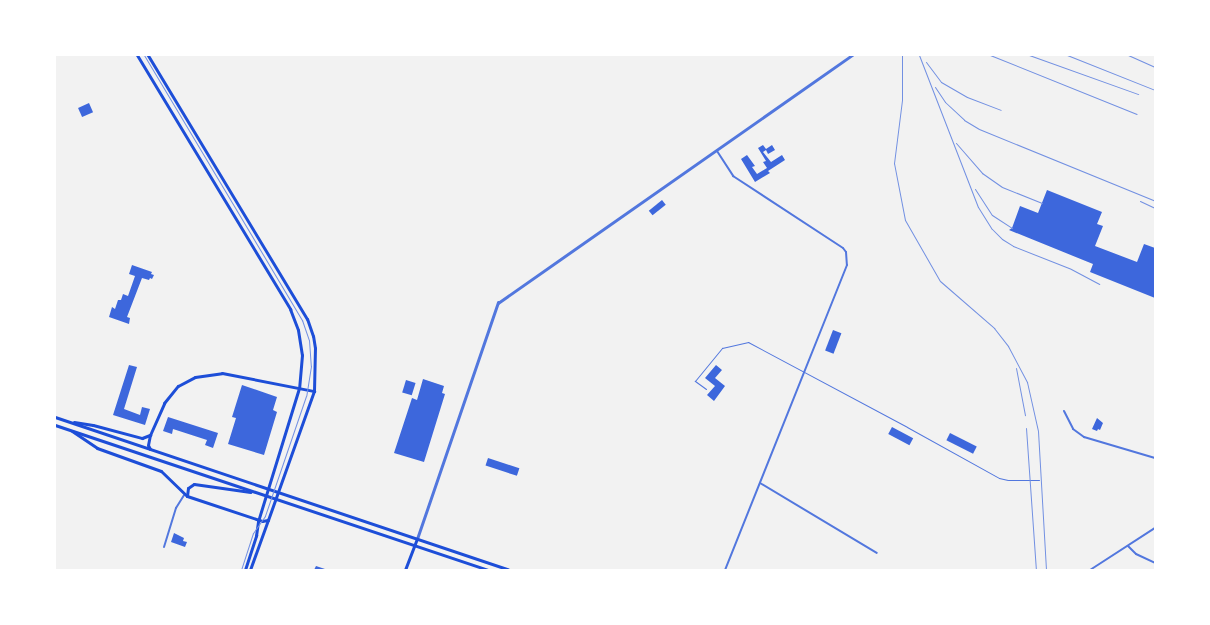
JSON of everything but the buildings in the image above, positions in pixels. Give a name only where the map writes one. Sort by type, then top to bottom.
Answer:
[{"type":"main road","points":[[137,55],[290,309],[302,345],[302,365],[299,388],[277,476],[280,481],[250,570]]},
{"type":"main road","points":[[148,55],[306,318],[314,342],[314,391],[264,504],[245,570]]},
{"type":"main road","points":[[150,449],[148,445],[150,435],[160,409],[172,391],[182,384],[200,376],[222,373],[314,391]]},
{"type":"main road","points":[[55,417],[510,570]]},
{"type":"main road","points":[[69,422],[94,425],[142,438],[150,435]]},
{"type":"main road","points":[[55,425],[489,570]]},
{"type":"main road","points":[[72,431],[97,448],[162,472],[185,496],[258,521],[268,520]]},
{"type":"main road","points":[[185,496],[188,488],[194,484],[260,493]]},
{"type":"main road","points":[[405,570],[417,539]]},
{"type":"street","points":[[417,539],[498,303],[852,55]]},
{"type":"street","points":[[717,151],[734,176],[843,248],[846,252],[847,258],[847,265],[725,570]]},
{"type":"street","points":[[1064,411],[1073,429],[1084,437],[1155,458]]},
{"type":"street","points":[[760,483],[877,553]]},
{"type":"street","points":[[164,547],[176,508],[185,496]]},
{"type":"street","points":[[1090,570],[1155,528]]},
{"type":"street","points":[[1128,546],[1136,554],[1155,563]]},
{"type":"lane","points":[[706,389],[695,381],[722,348],[748,342],[907,426],[999,478],[1008,480],[1039,480]]},
{"type":"tram line","points":[[144,55],[302,320],[309,340],[311,366],[306,396],[265,516],[253,533],[241,570]]},
{"type":"railway","points":[[902,55],[902,100],[894,163],[905,220],[940,281],[994,328],[1008,346],[1027,382],[1038,431],[1046,570]]},
{"type":"railway","points":[[919,55],[978,207],[992,229],[1002,239],[1013,246],[1071,269],[1099,284]]},
{"type":"railway","points":[[990,55],[1137,114]]},
{"type":"railway","points":[[1029,55],[1138,94]]},
{"type":"railway","points":[[1067,55],[1155,90]]},
{"type":"railway","points":[[1128,55],[1155,67]]},
{"type":"railway","points":[[926,62],[941,82],[967,97],[1001,110]]},
{"type":"railway","points":[[935,87],[945,102],[964,120],[979,129],[1155,201]]},
{"type":"railway","points":[[956,143],[982,173],[1002,187],[1042,203]]},
{"type":"railway","points":[[975,189],[992,215],[1012,228]]},
{"type":"railway","points":[[1140,201],[1155,208]]},
{"type":"railway","points":[[1016,368],[1025,415]]},
{"type":"railway","points":[[1026,428],[1036,570]]}]
